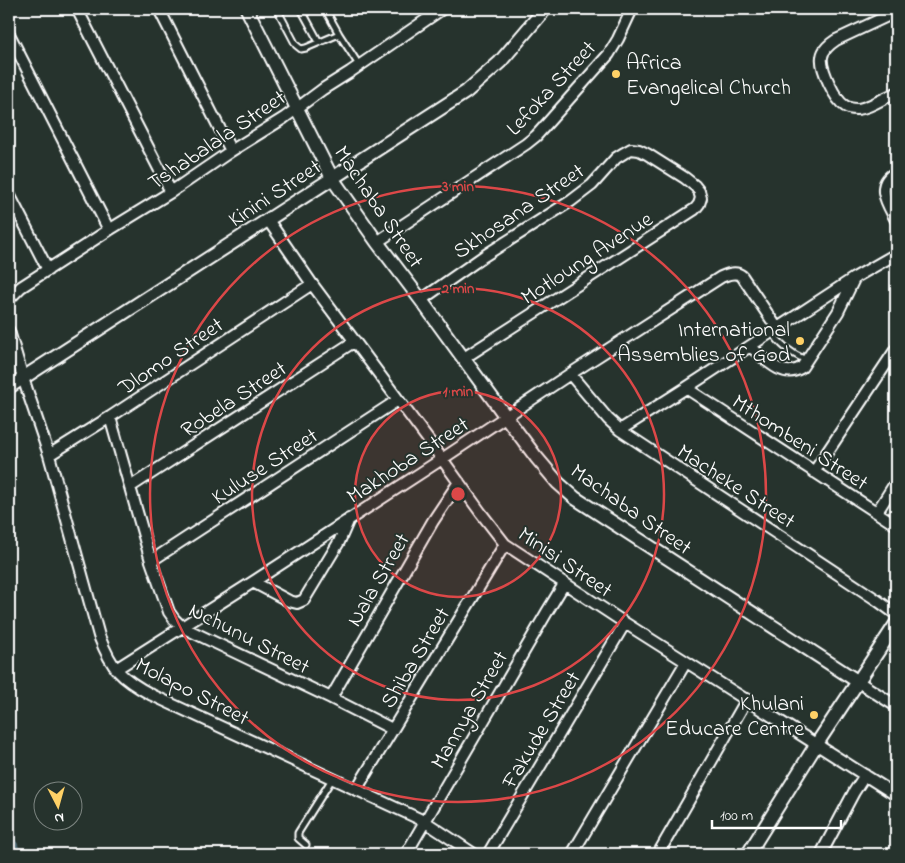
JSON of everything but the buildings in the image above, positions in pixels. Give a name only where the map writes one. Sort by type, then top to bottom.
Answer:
[{"type":"street","points":[[77,9],[171,192]]},
{"type":"street","points":[[160,9],[232,151]]},
{"type":"street","name":"Machaba Street","points":[[247,9],[332,178],[506,417],[558,483],[575,498],[857,681]]},
{"type":"street","name":"Tshabalala Street","points":[[9,299],[21,286],[171,192],[284,118],[323,89],[442,9]]},
{"type":"street","name":"Kinini Street","points":[[9,387],[466,92],[500,62],[545,9]]},
{"type":"street","name":"Lefoka Street","points":[[377,242],[536,136],[608,54],[618,39],[632,9]]},
{"type":"street","points":[[896,12],[836,40],[828,45],[822,58],[822,63],[836,97],[844,106],[858,109],[896,92]]},
{"type":"street","points":[[9,34],[109,230]]},
{"type":"street","name":"Skhosana Street","points":[[421,300],[484,256],[592,186],[616,158],[631,149],[640,150],[685,178]]},
{"type":"street","points":[[896,172],[889,176],[885,183],[884,193],[896,220]]},
{"type":"street","name":"Motloung Avenue","points":[[464,358],[695,209],[701,198],[699,191],[685,178]]},
{"type":"street","points":[[9,194],[48,270]]},
{"type":"street","name":"Minisi Street","points":[[268,220],[312,284],[505,544],[564,584],[896,795]]},
{"type":"street","points":[[620,430],[854,278],[896,254]]},
{"type":"street","name":"Makhoba Street","points":[[116,669],[721,277],[730,274],[740,274],[775,330]]},
{"type":"street","points":[[750,346],[777,369],[792,372],[802,367],[838,312],[854,278]]},
{"type":"street","name":"Dlomo Street","points":[[49,456],[312,284]]},
{"type":"street","points":[[9,331],[23,378]]},
{"type":"street","name":"Robela Street","points":[[130,487],[355,341]]},
{"type":"street","points":[[814,472],[896,349]]},
{"type":"street","name":"Macheke Street","points":[[570,374],[608,420],[620,430],[896,614]]},
{"type":"street","name":"Molapo Street","points":[[23,378],[49,456],[99,636],[107,657],[123,677],[133,685],[152,695],[424,822],[474,854]]},
{"type":"street","name":"Mthombeni Street","points":[[686,388],[896,525]]},
{"type":"street","name":"Kuluse Street","points":[[151,561],[398,400]]},
{"type":"street","name":"Nchunu Street","points":[[110,417],[151,561],[169,612],[174,619],[182,627],[392,729]]},
{"type":"street","name":"Nala Street","points":[[331,698],[433,521],[459,482]]},
{"type":"street","points":[[877,512],[896,482]]},
{"type":"street","points":[[253,582],[289,602],[297,603],[304,600],[339,542],[350,518]]},
{"type":"street","name":"Shiba Street","points":[[356,790],[505,544]]},
{"type":"street","name":"Mannya Street","points":[[406,854],[564,584]]},
{"type":"street","name":"Fakude Street","points":[[488,854],[625,623]]},
{"type":"street","points":[[748,854],[857,681],[896,624]]},
{"type":"street","points":[[572,854],[686,662]]},
{"type":"street","points":[[857,681],[896,706]]},
{"type":"street","points":[[658,854],[747,700]]},
{"type":"street","points":[[821,854],[865,775]]},
{"type":"lane","points":[[277,9],[296,45],[301,49],[339,34]]},
{"type":"lane","points":[[301,9],[319,42]]},
{"type":"lane","points":[[325,9],[359,66]]},
{"type":"lane","points":[[775,330],[776,338],[786,349],[806,360]]},
{"type":"lane","points":[[306,845],[298,838],[298,834],[333,779]]},
{"type":"waterway","points":[[9,846],[11,847],[12,854]]},
{"type":"place","name":"Africa Evangelical Church","points":[[616,74]]},
{"type":"place","name":"International Assemblies of God","points":[[800,341]]},
{"type":"place","name":"Khulani Educare Centre","points":[[814,715]]}]
